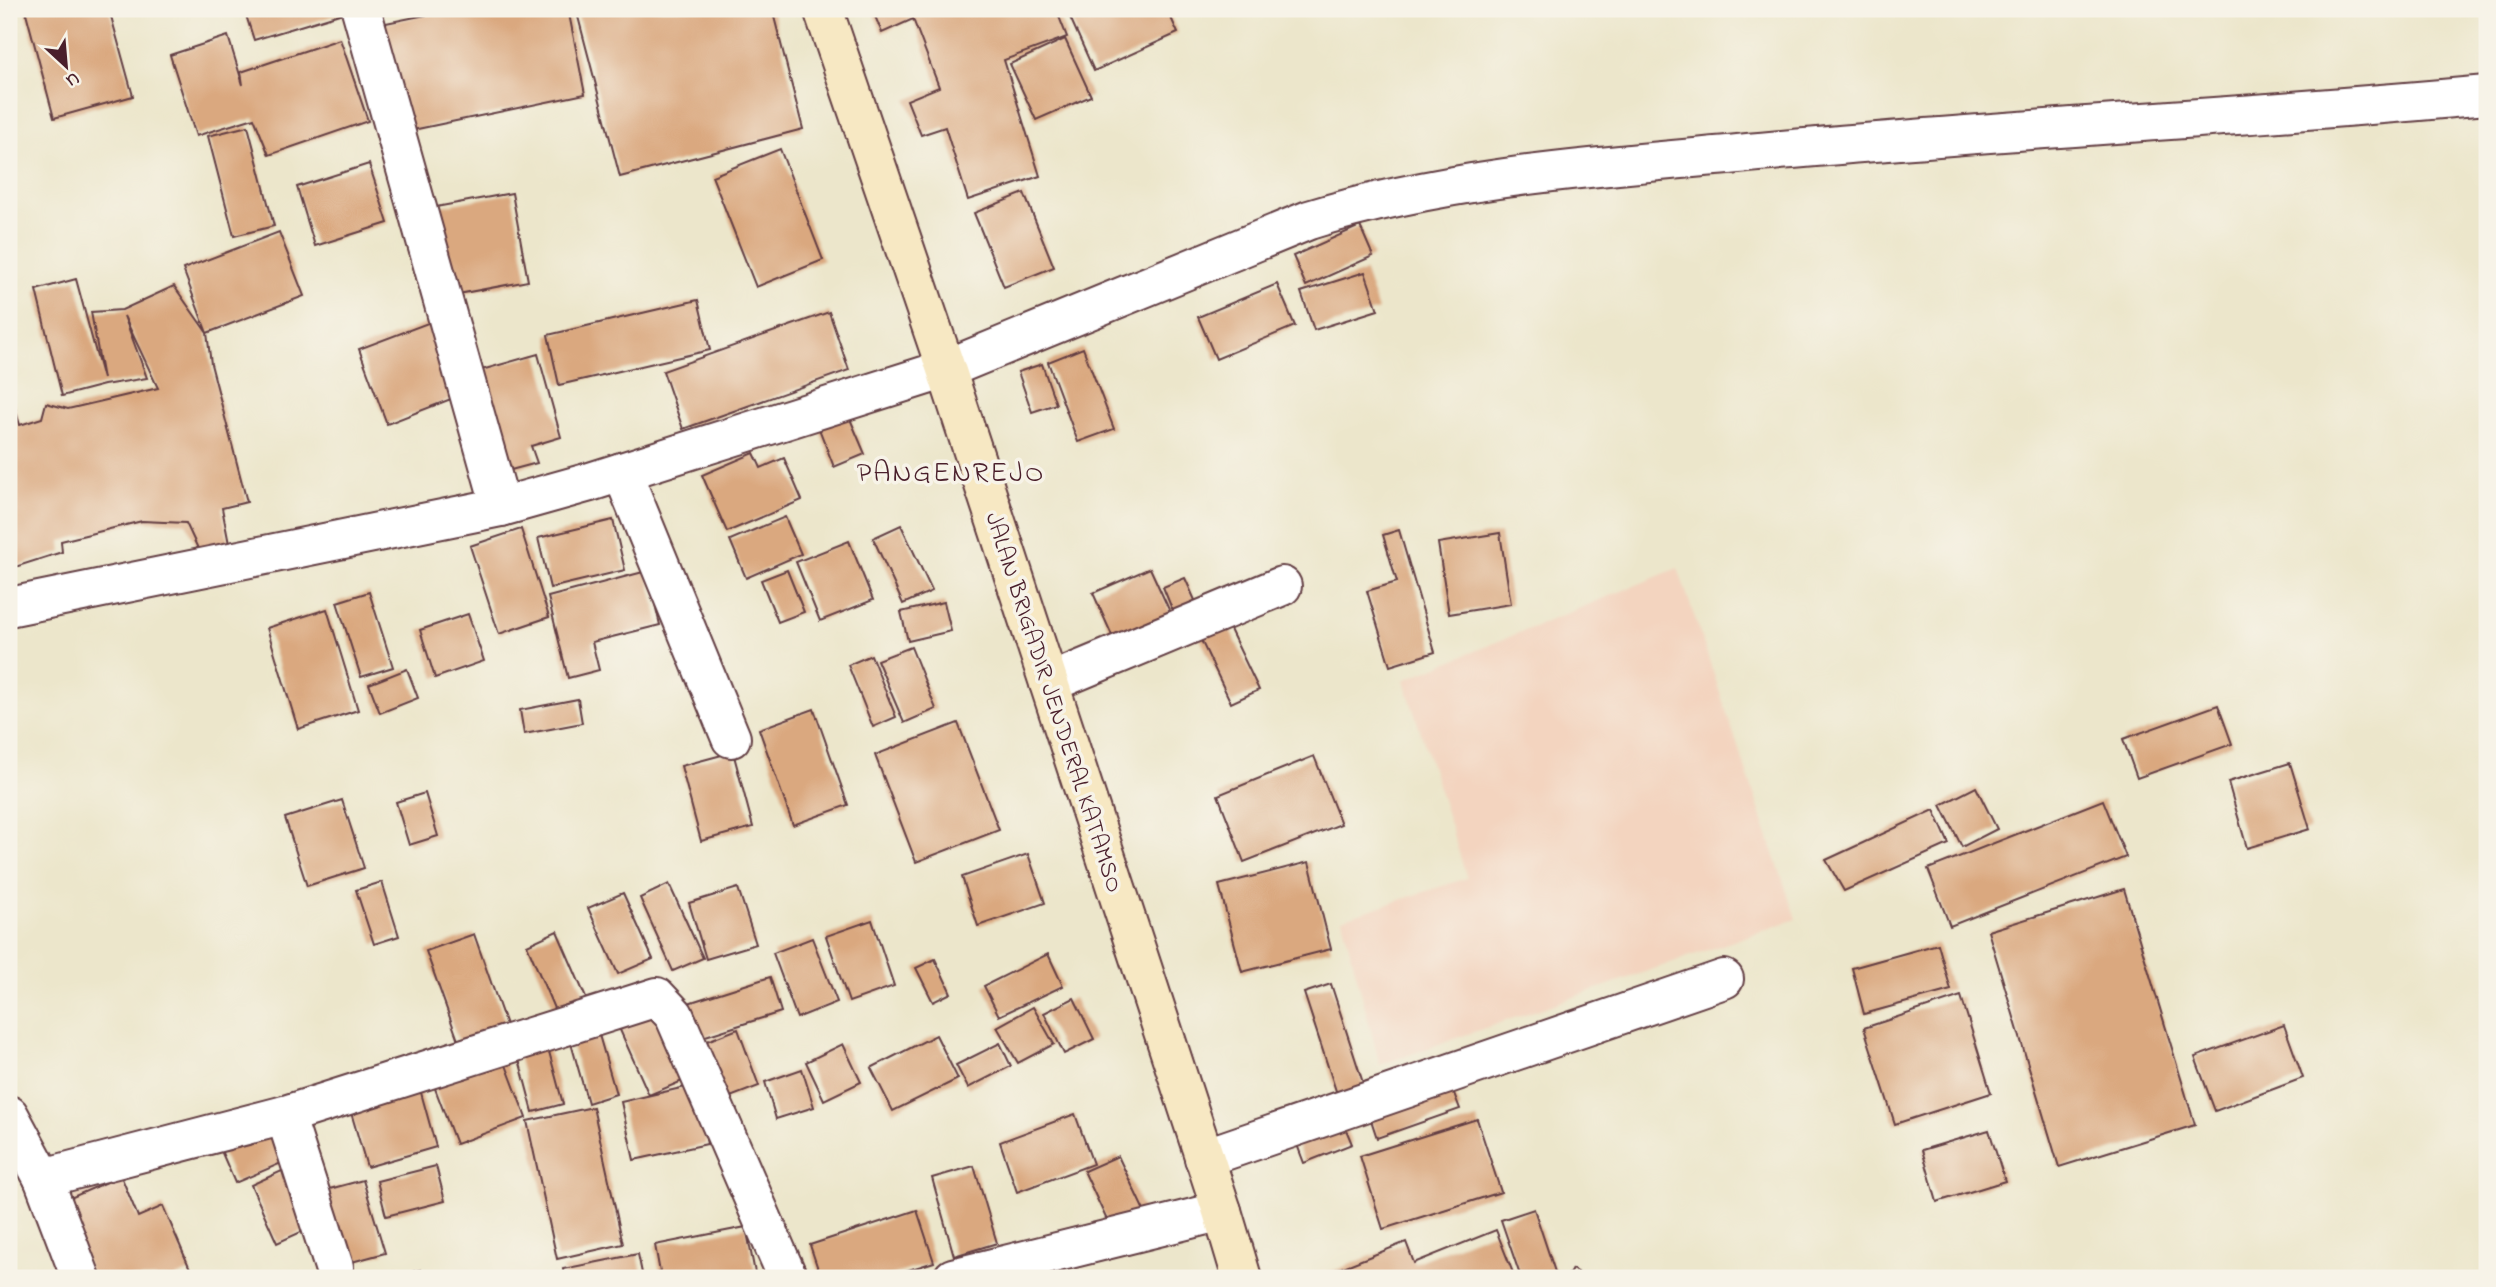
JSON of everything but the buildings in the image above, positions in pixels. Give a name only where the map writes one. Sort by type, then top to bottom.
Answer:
[{"type":"main road","name":"JALAN BRIGADIR JENDERAL KATAMSO","points":[[823,9],[946,369],[1242,1278]]},
{"type":"street","points":[[361,9],[501,507]]},
{"type":"street","points":[[9,607],[501,507],[622,472],[946,369],[1309,220],[1361,204],[1449,186],[1546,172],[1943,135],[2487,96]]},
{"type":"street","points":[[622,472],[732,738]]},
{"type":"street","points":[[1049,683],[1282,586]]},
{"type":"street","points":[[1204,1158],[1724,979]]},
{"type":"street","points":[[43,1178],[285,1115],[657,997],[674,1015],[788,1278]]},
{"type":"street","points":[[9,1115],[43,1178],[81,1278]]},
{"type":"street","points":[[285,1115],[334,1266]]},
{"type":"street","points":[[953,1278],[1222,1211]]},
{"type":"shaded area","points":[[1678,568],[1796,919],[1380,1065],[1342,919],[1467,878],[1404,680]]},
{"type":"district","name":"PANGENREJO","points":[[951,471]]}]
